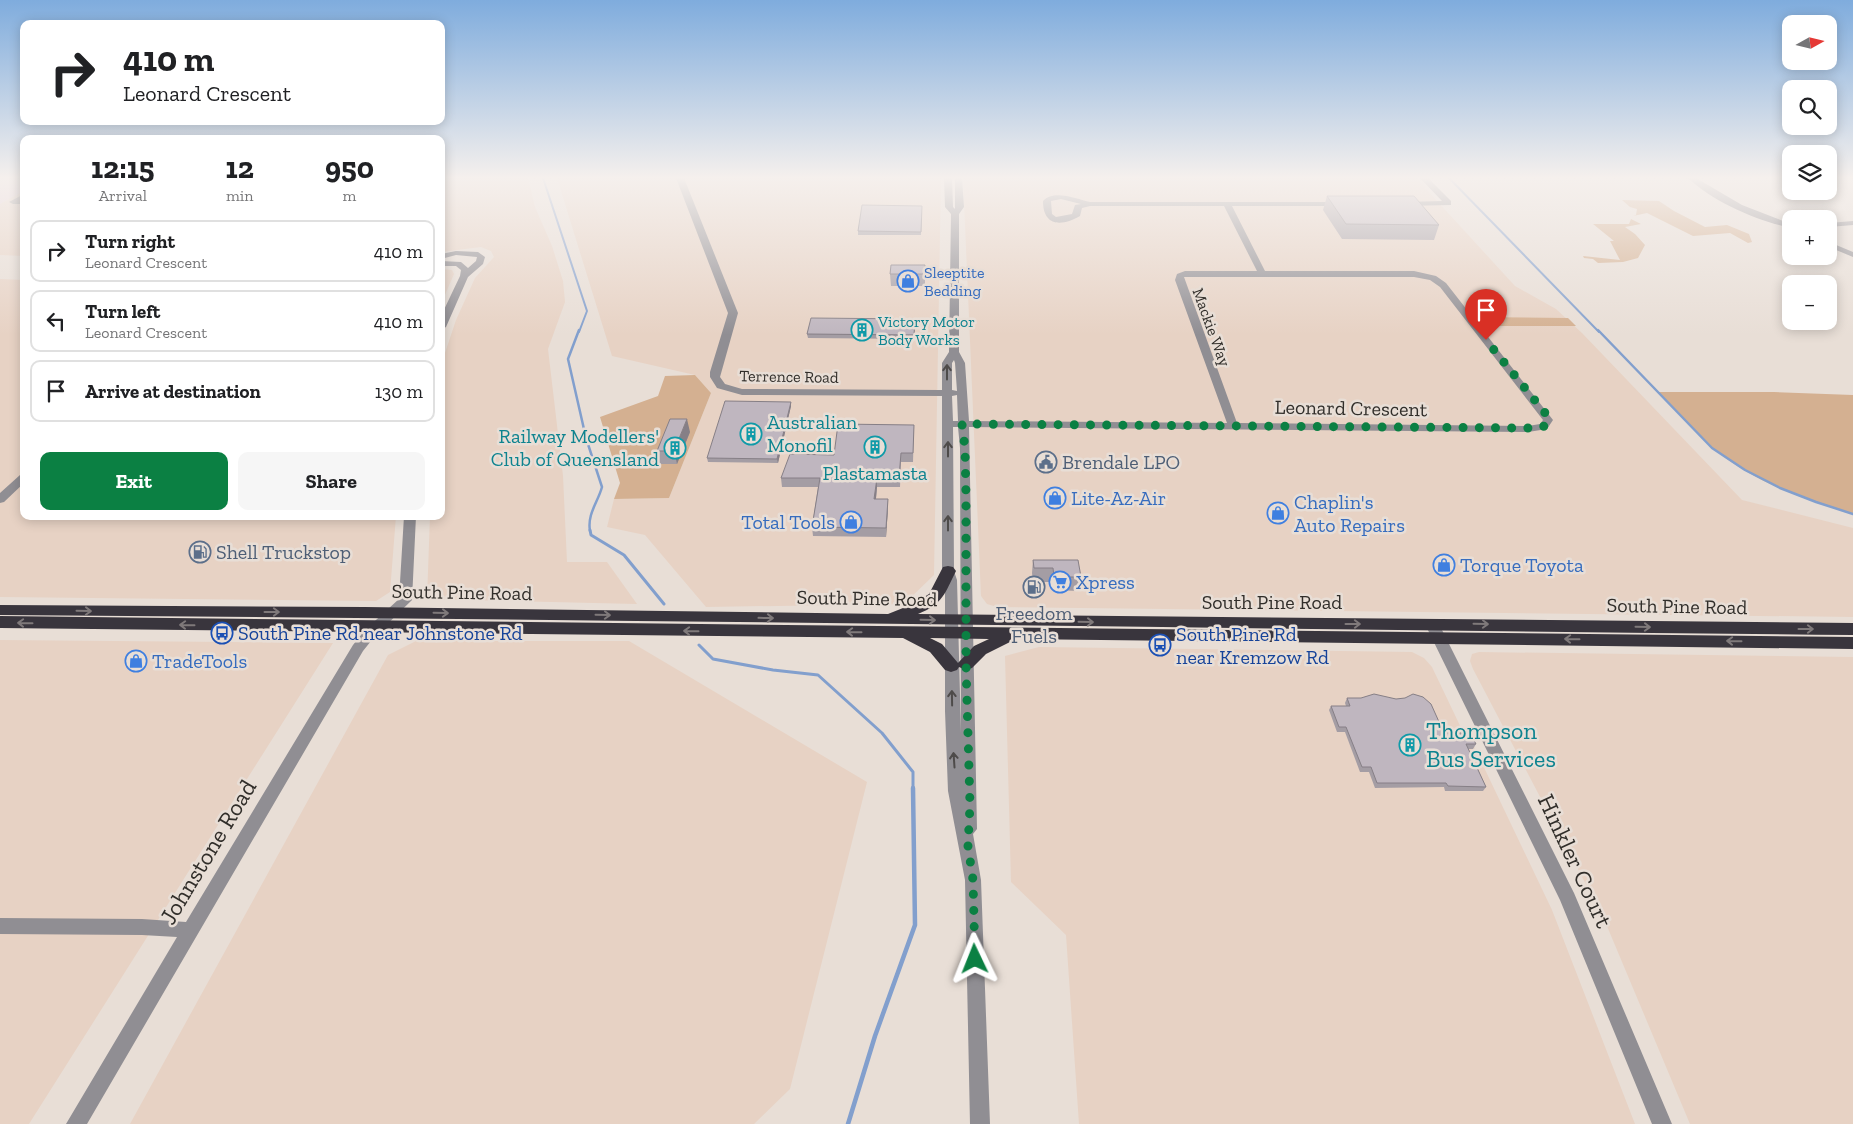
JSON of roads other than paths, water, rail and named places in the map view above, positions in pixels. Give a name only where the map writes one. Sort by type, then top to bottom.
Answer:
[{"type":"highway","points":[[881,619],[906,613],[933,599],[938,593],[948,571]]},
{"type":"highway","name":"South Pine Road","points":[[0,610],[881,619],[1016,634],[1853,629]]},
{"type":"highway","name":"South Pine Road","points":[[0,622],[902,633],[959,627],[1436,631],[1853,643]]},
{"type":"highway","points":[[902,633],[936,648],[959,665],[980,650],[1016,634]]},
{"type":"street","name":"Terrence Road","points":[[700,230],[733,313],[732,322],[715,372],[720,386],[742,392],[961,394]]},
{"type":"street","points":[[955,230],[954,352],[960,363],[962,424],[965,448],[956,792],[968,846],[973,880],[980,1124]]},
{"type":"street","points":[[1240,230],[1262,273]]},
{"type":"street","points":[[1837,248],[1853,255]]},
{"type":"street","points":[[445,260],[456,253],[478,254],[481,257],[480,262],[464,276]]},
{"type":"street","points":[[445,261],[458,264],[465,269],[464,276],[445,318]]},
{"type":"street","name":"Mackie Way","points":[[1233,426],[1179,278],[1191,273],[1414,274],[1430,277]]},
{"type":"street","name":"Leonard Crescent","points":[[948,424],[1528,428],[1540,428],[1545,425],[1548,420],[1546,414],[1443,286],[1430,277]]},
{"type":"street","points":[[954,352],[947,362],[948,571],[959,627]]},
{"type":"street","points":[[0,498],[20,481]]},
{"type":"street","name":"Johnstone Road","points":[[76,1124],[189,930],[358,648],[376,627],[405,600],[410,520]]},
{"type":"street","name":"Hinkler Court","points":[[1436,631],[1568,898],[1662,1124]]},
{"type":"street","points":[[0,926],[142,927],[189,930]]},
{"type":"waterway","points":[[560,230],[587,311],[579,332]]},
{"type":"waterway","points":[[1500,230],[1599,332]]},
{"type":"waterway","points":[[579,330],[568,359],[586,438],[602,487],[591,514],[590,531]]},
{"type":"waterway","points":[[1598,330],[1712,448],[1745,470],[1780,488],[1853,514]]},
{"type":"waterway","points":[[590,530],[591,535],[624,555],[664,604]]},
{"type":"waterway","points":[[699,645],[713,659],[773,670],[818,675],[882,733],[913,772],[913,788]]},
{"type":"waterway","points":[[848,1124],[875,1036],[915,925],[913,788]]},
{"type":"place","name":"Sleeptite Bedding","points":[[908,281]]},
{"type":"place","name":"Victory Motor Body Works","points":[[862,330]]},
{"type":"place","name":"Australian Monofil","points":[[751,434]]},
{"type":"place","name":"Plastamasta","points":[[875,447]]},
{"type":"place","name":"Railway Modellers' Club of Queensland","points":[[675,448]]},
{"type":"place","name":"Brendale LPO","points":[[1046,462]]},
{"type":"place","name":"Lite-Az-Air","points":[[1055,498]]},
{"type":"place","name":"Chaplin's Auto Repairs","points":[[1278,513]]},
{"type":"place","name":"Total Tools","points":[[851,522]]},
{"type":"place","name":"Shell Truckstop","points":[[200,552]]},
{"type":"place","name":"Torque Toyota","points":[[1444,565]]},
{"type":"place","name":"Xpress","points":[[1060,582]]},
{"type":"place","name":"Freedom Fuels","points":[[1034,587]]},
{"type":"place","name":"South Pine Rd near Johnstone Rd","points":[[222,633]]},
{"type":"place","name":"South Pine Rd near Kremzow Rd","points":[[1160,645]]},
{"type":"place","name":"TradeTools","points":[[136,661]]},
{"type":"place","name":"Thompson Bus Services","points":[[1410,745]]}]
